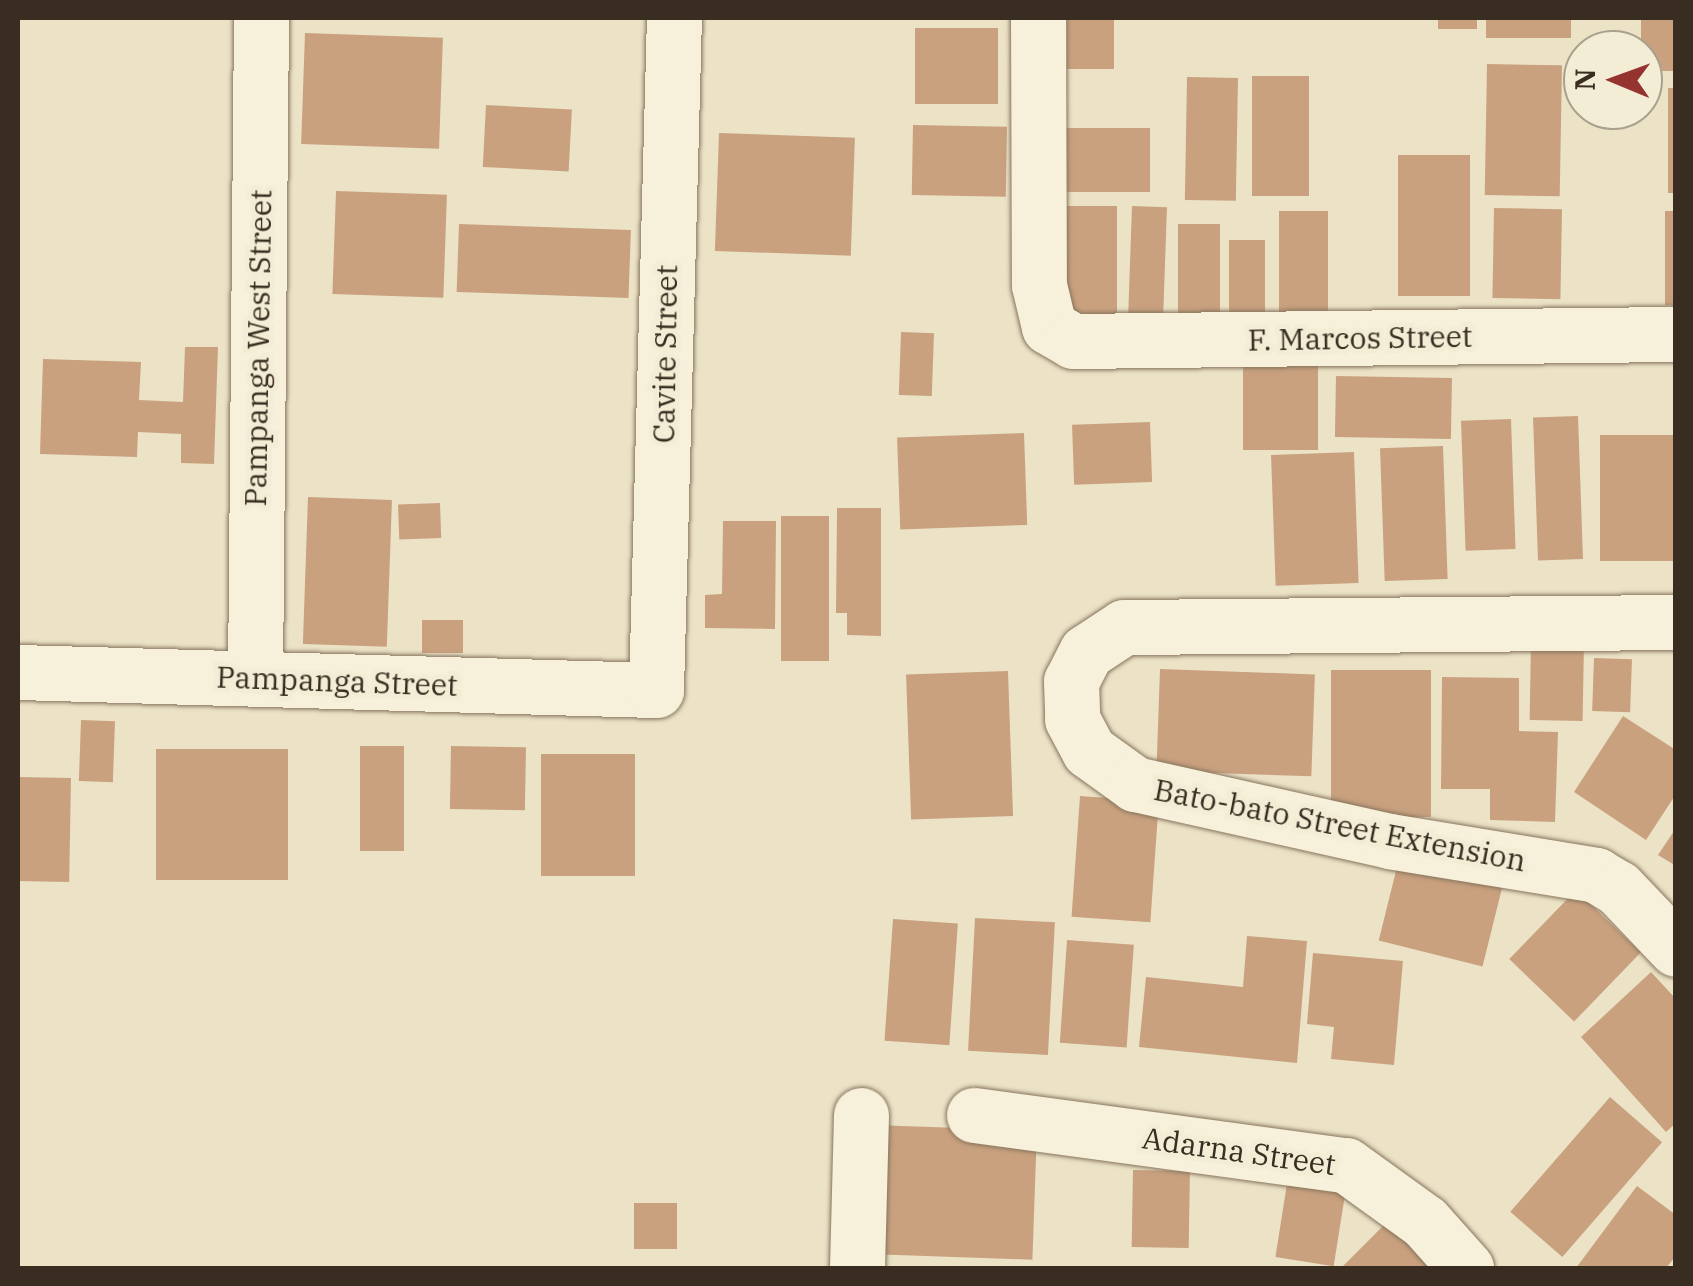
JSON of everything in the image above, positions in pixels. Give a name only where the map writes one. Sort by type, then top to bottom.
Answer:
[{"type":"street","name":"Pampanga West Street","points":[[255,679],[261,18]]},
{"type":"street","name":"Cavite Street","points":[[656,690],[674,18]]},
{"type":"street","name":"F. Marcos Street","points":[[1038,18],[1039,285],[1049,327],[1073,342],[1676,334]]},
{"type":"street","name":"Bato-bato Street Extension","points":[[1676,622],[1124,628],[1086,652],[1071,681],[1072,718],[1089,752],[1135,784],[1389,841],[1596,875],[1676,948]]},
{"type":"street","name":"Pampanga Street","points":[[18,672],[656,690]]},
{"type":"street","points":[[858,1268],[861,1114]]},
{"type":"street","name":"Adarna Street","points":[[974,1115],[1346,1165],[1425,1222],[1466,1268]]},
{"type":"building","points":[[1067,18],[1114,18],[1114,69],[1067,69]]},
{"type":"building","points":[[1438,18],[1477,18],[1477,29],[1438,29]]},
{"type":"building","points":[[1486,18],[1571,18],[1571,30],[1563,30],[1563,38],[1486,38]]},
{"type":"building","points":[[1641,18],[1676,18],[1676,71],[1663,71],[1663,30],[1641,30]]},
{"type":"building","points":[[915,28],[998,28],[998,104],[915,104]]},
{"type":"building","points":[[305,33],[443,38],[439,149],[301,144]]},
{"type":"building","points":[[1487,64],[1562,65],[1560,196],[1485,195]]},
{"type":"building","points":[[1252,76],[1309,76],[1309,196],[1252,196]]},
{"type":"building","points":[[1187,77],[1238,78],[1236,201],[1185,200]]},
{"type":"building","points":[[1668,88],[1676,88],[1676,193],[1668,193]]},
{"type":"building","points":[[486,105],[572,110],[569,171],[483,167]]},
{"type":"building","points":[[913,125],[1007,127],[1006,197],[912,195]]},
{"type":"building","points":[[1065,128],[1150,128],[1150,192],[1065,192]]},
{"type":"building","points":[[719,133],[855,138],[851,256],[715,251]]},
{"type":"building","points":[[1398,155],[1470,155],[1470,296],[1398,296]]},
{"type":"building","points":[[336,191],[447,195],[443,298],[332,294]]},
{"type":"building","points":[[1067,206],[1117,206],[1117,328],[1067,328]]},
{"type":"building","points":[[1132,206],[1167,207],[1163,319],[1128,318]]},
{"type":"building","points":[[1494,208],[1562,209],[1560,299],[1492,298]]},
{"type":"building","points":[[1279,211],[1328,211],[1328,322],[1279,322]]},
{"type":"building","points":[[1665,211],[1676,211],[1676,305],[1665,305]]},
{"type":"building","points":[[459,224],[631,230],[629,298],[457,292]]},
{"type":"building","points":[[1178,224],[1220,224],[1220,324],[1178,324]]},
{"type":"building","points":[[1229,240],[1265,240],[1265,322],[1229,322]]},
{"type":"building","points":[[901,332],[934,333],[932,396],[899,395]]},
{"type":"building","points":[[185,347],[218,347],[214,464],[181,463],[181,434],[138,432],[137,457],[40,454],[43,359],[141,362],[139,400],[183,402]]},
{"type":"building","points":[[1243,361],[1318,361],[1318,450],[1243,450]]},
{"type":"building","points":[[1336,376],[1452,378],[1451,439],[1335,437]]},
{"type":"building","points":[[1578,416],[1583,559],[1538,560],[1533,418]]},
{"type":"building","points":[[1511,419],[1516,549],[1466,551],[1461,421]]},
{"type":"building","points":[[1150,422],[1152,482],[1074,485],[1072,425]]},
{"type":"building","points":[[1024,433],[1027,525],[900,529],[897,437]]},
{"type":"building","points":[[1600,435],[1676,435],[1676,561],[1600,561]]},
{"type":"building","points":[[1443,446],[1448,579],[1385,581],[1380,448]]},
{"type":"building","points":[[1354,452],[1359,583],[1276,586],[1271,455]]},
{"type":"building","points":[[308,497],[392,500],[387,647],[303,644]]},
{"type":"building","points":[[440,503],[441,538],[399,539],[398,504]]},
{"type":"building","points":[[837,508],[881,508],[881,636],[847,635],[847,613],[836,613]]},
{"type":"building","points":[[781,516],[829,516],[829,661],[781,661]]},
{"type":"building","points":[[723,521],[776,521],[775,629],[705,628],[705,595],[722,594]]},
{"type":"building","points":[[422,620],[463,620],[463,653],[422,653]]},
{"type":"building","points":[[1531,641],[1584,642],[1583,721],[1530,720]]},
{"type":"building","points":[[1594,658],[1632,659],[1630,712],[1592,711]]},
{"type":"building","points":[[1160,669],[1315,674],[1311,776],[1156,771]]},
{"type":"building","points":[[1331,670],[1431,670],[1431,817],[1331,817]]},
{"type":"building","points":[[1008,671],[1013,816],[911,819],[906,675]]},
{"type":"building","points":[[1442,677],[1519,678],[1519,731],[1558,732],[1555,822],[1490,820],[1490,789],[1441,789]]},
{"type":"building","points":[[1623,716],[1676,750],[1676,794],[1646,840],[1574,792]]},
{"type":"building","points":[[81,720],[115,721],[113,782],[79,781]]},
{"type":"building","points":[[360,746],[404,746],[404,851],[360,851]]},
{"type":"building","points":[[451,746],[526,747],[525,810],[450,809]]},
{"type":"building","points":[[156,749],[288,749],[288,880],[156,880]]},
{"type":"building","points":[[541,754],[635,754],[635,876],[541,876]]},
{"type":"building","points":[[18,777],[71,778],[69,882],[18,881]]},
{"type":"building","points":[[1080,796],[1159,802],[1150,922],[1072,917]]},
{"type":"building","points":[[1676,828],[1676,866],[1658,855]]},
{"type":"building","points":[[1399,859],[1503,885],[1483,966],[1379,941]]},
{"type":"building","points":[[1576,890],[1641,953],[1574,1022],[1509,959]]},
{"type":"building","points":[[975,918],[1055,922],[1048,1055],[968,1051]]},
{"type":"building","points":[[893,919],[958,924],[949,1045],[884,1041]]},
{"type":"building","points":[[1247,936],[1307,941],[1297,1063],[1139,1047],[1146,977],[1243,987]]},
{"type":"building","points":[[1067,940],[1134,945],[1127,1047],[1060,1043]]},
{"type":"building","points":[[1313,953],[1403,961],[1394,1065],[1331,1059],[1334,1027],[1307,1024]]},
{"type":"building","points":[[1651,972],[1676,999],[1676,1123],[1666,1132],[1581,1037]]},
{"type":"building","points":[[1610,1097],[1662,1142],[1562,1257],[1510,1212]]},
{"type":"building","points":[[873,1125],[1037,1131],[1032,1260],[868,1254]]},
{"type":"building","points":[[1133,1170],[1190,1171],[1189,1248],[1132,1247]]},
{"type":"building","points":[[1289,1171],[1347,1180],[1334,1266],[1275,1257]]},
{"type":"building","points":[[1637,1186],[1676,1215],[1676,1256],[1666,1268],[1576,1268]]},
{"type":"building","points":[[634,1203],[677,1203],[677,1249],[634,1249]]},
{"type":"building","points":[[1392,1217],[1443,1268],[1341,1268]]}]
